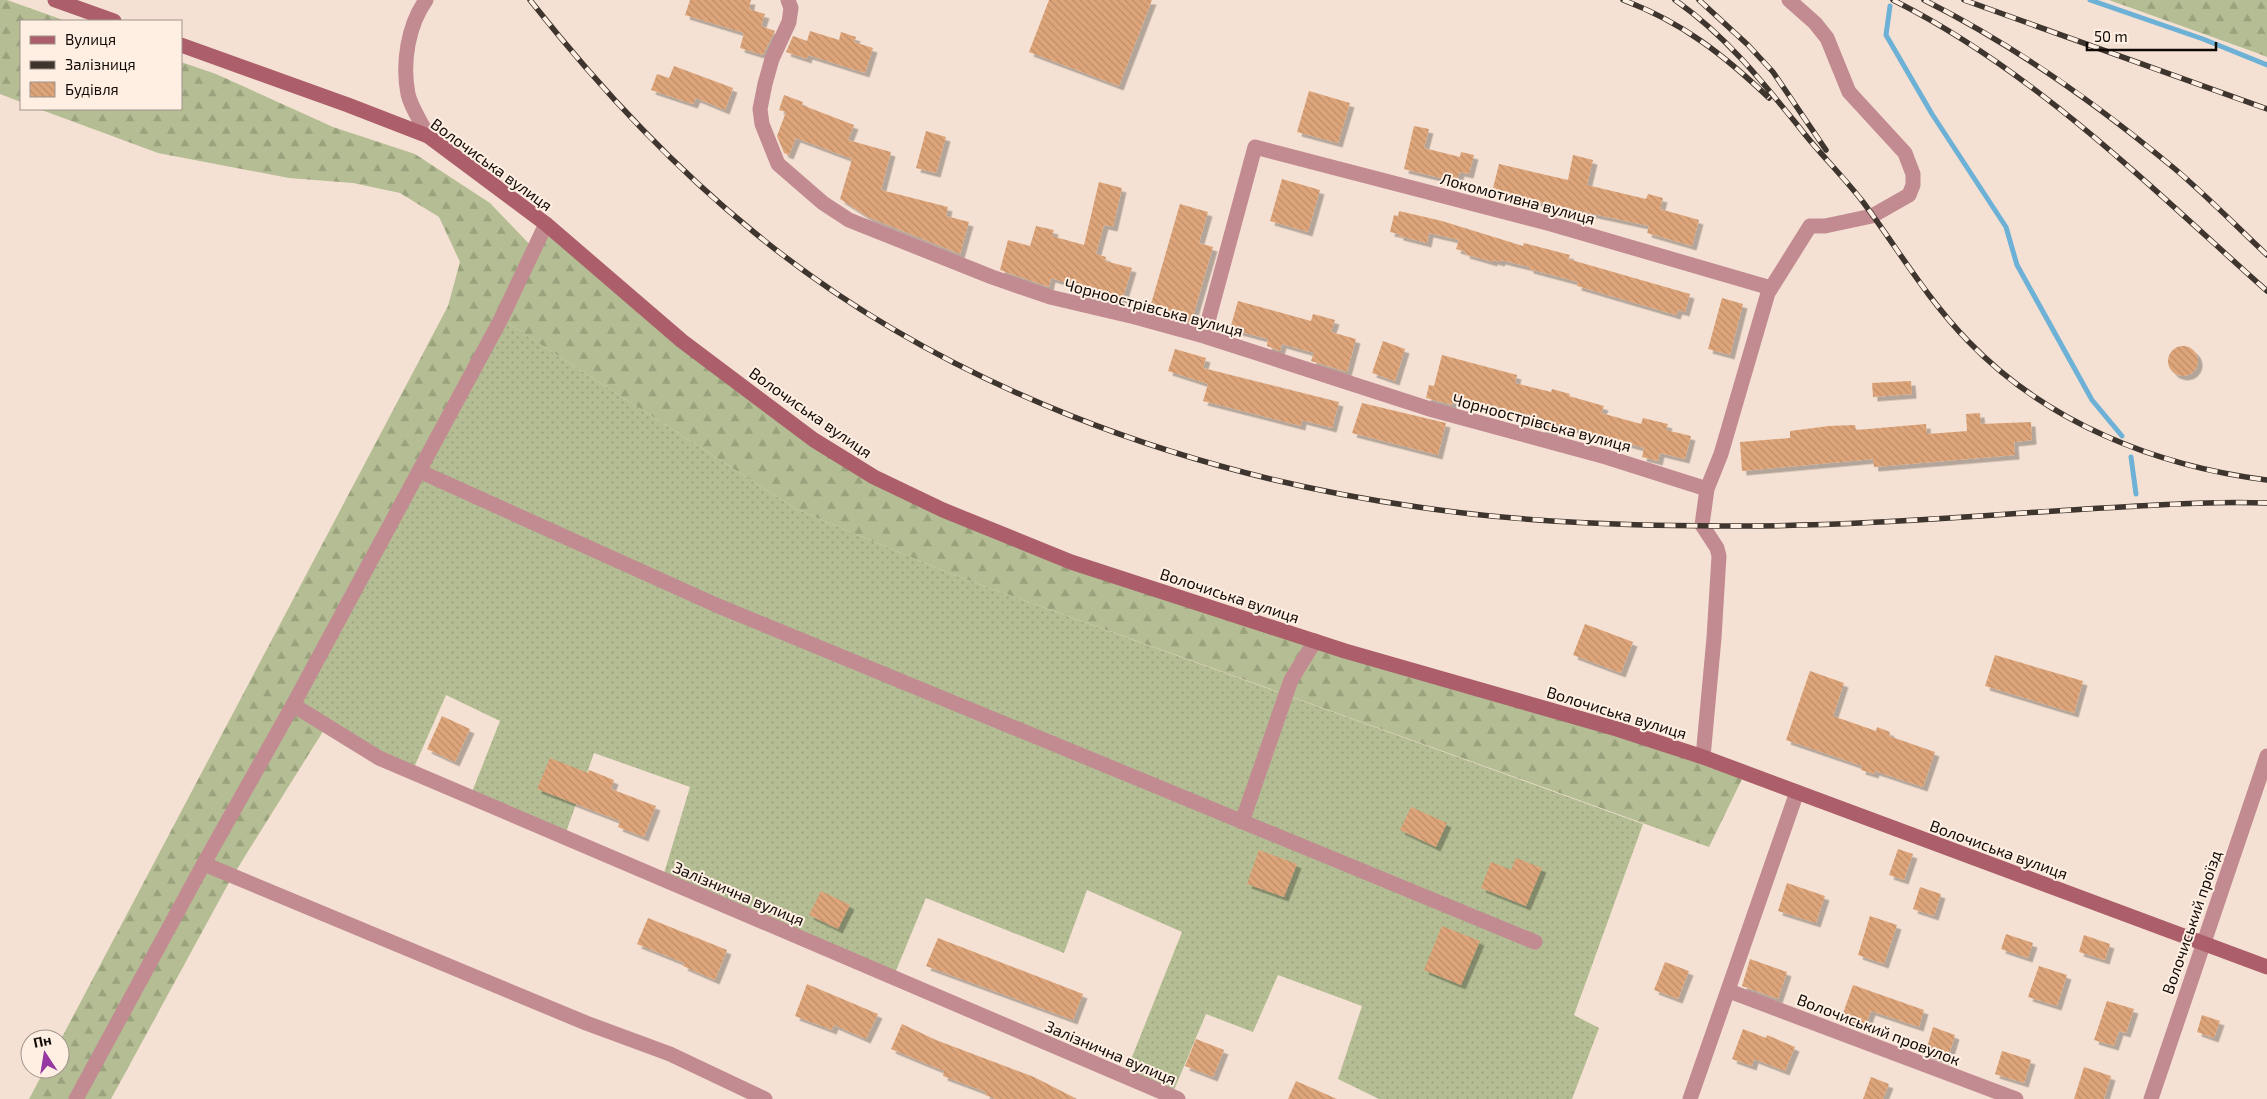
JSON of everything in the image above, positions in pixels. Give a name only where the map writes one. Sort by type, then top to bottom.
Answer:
[{"type":"main road","points":[[55,0],[111,20]]},
{"type":"main road","name":"Волочиська вулиця","points":[[182,45],[357,108],[428,136],[546,224],[689,346],[814,440],[874,476],[943,510],[1071,562],[1315,641],[1703,756],[2267,967]]},
{"type":"street","points":[[426,0],[417,13],[409,40],[407,64],[408,94],[428,136]]},
{"type":"street","name":"Чорноострівська вулиця","points":[[788,0],[791,8],[789,22],[772,59],[765,84],[760,109],[762,124],[778,164],[823,204],[849,220],[992,277],[1050,297],[1204,336],[1434,410],[1606,457],[1707,488]]},
{"type":"street","points":[[1703,756],[1714,638],[1719,556],[1717,548],[1702,525],[1707,488],[1721,454],[1768,293],[1810,226],[1825,226],[1872,216],[1909,195],[1913,185],[1913,174],[1905,153],[1859,105],[1842,78],[1827,38],[1815,23],[1789,0]]},
{"type":"street","name":"Локомотивна вулиця","points":[[1204,336],[1255,148],[1551,224],[1771,288]]},
{"type":"street","points":[[76,1099],[293,704],[501,319],[546,224]]},
{"type":"street","points":[[419,471],[716,605],[1535,942]]},
{"type":"street","points":[[1242,822],[1290,680],[1315,641]]},
{"type":"street","name":"Залізнична вулиця","points":[[293,704],[379,758],[1178,1099]]},
{"type":"street","name":"Волочиський проїзд","points":[[2151,1099],[2266,756]]},
{"type":"street","points":[[1690,1099],[1797,792]]},
{"type":"street","points":[[204,864],[586,1023],[670,1054],[765,1099]]},
{"type":"street","name":"Волочиський провулок","points":[[1729,991],[2016,1099]]},
{"type":"green space","points":[[0,0],[7,0],[63,20],[20,20],[20,102],[0,94]]},
{"type":"green space","points":[[2109,0],[2267,0],[2267,57],[2257,53]]},
{"type":"green space","points":[[182,62],[216,74],[333,127],[415,154],[490,203],[534,249],[546,224],[682,341],[874,477],[1071,562],[1746,771],[1709,847],[951,574],[796,509],[501,319],[327,725],[232,877],[111,1099],[29,1099],[40,1079],[70,1079],[70,1029],[66,1029],[448,306],[460,262],[439,217],[400,193],[353,183],[289,178],[158,153],[42,110],[182,110]]},
{"type":"green space","points":[[501,319],[796,509],[951,574],[1643,824],[1574,1015],[1599,1028],[1572,1099],[1379,1099],[1338,1079],[1362,1006],[1278,975],[1253,1032],[1206,1014],[1171,1097],[1124,1077],[1182,932],[1087,890],[1064,953],[926,898],[893,978],[662,880],[690,787],[594,753],[564,838],[470,797],[500,721],[446,695],[412,772],[293,705]]},
{"type":"building","points":[[690,0],[751,0],[749,9],[765,14],[761,26],[775,31],[763,55],[740,48],[744,33],[685,15]]},
{"type":"building","points":[[1049,0],[1152,0],[1119,86],[1029,52]]},
{"type":"building","points":[[810,31],[839,40],[841,32],[856,37],[854,42],[873,48],[865,73],[808,55],[807,59],[786,52],[793,36],[807,41]]},
{"type":"building","points":[[674,66],[733,88],[725,110],[696,98],[693,104],[651,90],[657,74],[669,78]]},
{"type":"building","points":[[1309,91],[1350,103],[1338,143],[1297,132]]},
{"type":"building","points":[[784,95],[803,102],[802,105],[854,125],[848,140],[891,152],[881,190],[948,207],[946,216],[969,222],[960,254],[868,217],[840,199],[852,159],[796,138],[789,155],[784,153],[777,136],[786,112],[779,110]]},
{"type":"building","points":[[1414,126],[1429,129],[1424,148],[1460,157],[1461,152],[1474,155],[1469,174],[1460,172],[1457,182],[1404,169]]},
{"type":"building","points":[[926,131],[946,137],[936,173],[916,168]]},
{"type":"building","points":[[1573,155],[1593,160],[1587,185],[1646,199],[1648,194],[1663,198],[1660,209],[1699,220],[1692,246],[1647,233],[1649,226],[1492,192],[1499,164],[1568,180]]},
{"type":"building","points":[[1282,179],[1320,190],[1308,232],[1270,221]]},
{"type":"building","points":[[1099,182],[1122,188],[1113,227],[1104,225],[1096,254],[1106,257],[1105,261],[1132,268],[1121,304],[1076,293],[1078,286],[1051,278],[1049,287],[1000,270],[1008,240],[1030,246],[1036,226],[1054,230],[1052,236],[1084,245]]},
{"type":"building","points":[[1180,204],[1208,212],[1199,243],[1213,247],[1191,323],[1164,315],[1166,308],[1151,304]]},
{"type":"building","points":[[1399,211],[1442,221],[1523,246],[1524,243],[1570,255],[1568,259],[1690,294],[1685,312],[1678,310],[1676,315],[1577,286],[1578,282],[1529,269],[1529,267],[1501,260],[1500,262],[1493,260],[1493,262],[1465,254],[1466,252],[1456,249],[1459,240],[1429,233],[1427,243],[1399,236],[1399,234],[1390,232],[1394,215],[1398,216]]},
{"type":"building","points":[[1722,298],[1743,304],[1730,355],[1708,349]]},
{"type":"building","points":[[1238,301],[1311,321],[1313,314],[1335,320],[1331,332],[1356,339],[1347,372],[1311,361],[1314,353],[1282,344],[1280,351],[1267,346],[1268,339],[1230,329]]},
{"type":"building","points":[[1383,341],[1405,349],[1395,381],[1372,373]]},
{"type":"building","points":[[2183,346],[2194,350],[2198,361],[2194,372],[2183,376],[2172,372],[2168,361],[2172,350]]},
{"type":"building","points":[[1175,349],[1206,358],[1203,368],[1339,402],[1332,428],[1302,420],[1301,426],[1203,401],[1208,384],[1168,371]]},
{"type":"building","points":[[1442,355],[1517,375],[1515,383],[1551,392],[1552,389],[1604,406],[1601,413],[1641,424],[1643,418],[1668,424],[1666,430],[1691,436],[1685,459],[1660,453],[1658,461],[1642,457],[1644,448],[1555,424],[1553,433],[1540,429],[1543,419],[1454,397],[1452,405],[1426,398],[1429,385],[1434,386]]},
{"type":"building","points":[[1911,381],[1912,394],[1873,397],[1872,383]]},
{"type":"building","points":[[1362,403],[1446,423],[1438,455],[1352,433]]},
{"type":"building","points":[[1980,413],[1981,424],[2031,422],[2032,440],[2014,442],[2015,455],[1874,467],[1873,459],[1742,471],[1740,442],[1790,438],[1790,431],[1829,426],[1855,425],[1856,430],[1926,424],[1927,434],[1967,431],[1966,414]]},
{"type":"building","points":[[1585,624],[1633,642],[1621,673],[1573,655]]},
{"type":"building","points":[[1995,655],[2083,681],[2074,713],[1985,686]]},
{"type":"building","points":[[1810,671],[1844,683],[1833,716],[1876,731],[1877,727],[1890,732],[1889,736],[1935,752],[1923,787],[1875,771],[1874,774],[1861,770],[1862,766],[1786,740]]},
{"type":"building","points":[[442,716],[470,729],[455,762],[427,749]]},
{"type":"building","points":[[550,758],[588,773],[589,770],[614,780],[611,789],[656,806],[644,837],[618,827],[620,821],[537,789]]},
{"type":"building","points":[[1411,807],[1447,823],[1436,847],[1400,830]]},
{"type":"building","points":[[1898,849],[1913,854],[1904,880],[1889,875]]},
{"type":"building","points":[[1259,850],[1297,864],[1284,897],[1247,884]]},
{"type":"building","points":[[1516,858],[1542,868],[1526,906],[1481,888],[1491,862],[1511,870]]},
{"type":"building","points":[[1787,883],[1825,896],[1816,923],[1778,911]]},
{"type":"building","points":[[1920,887],[1941,894],[1934,916],[1913,909]]},
{"type":"building","points":[[821,891],[850,905],[838,929],[809,915]]},
{"type":"building","points":[[1870,916],[1897,925],[1884,964],[1858,955]]},
{"type":"building","points":[[648,918],[727,950],[715,980],[683,966],[684,963],[637,944]]},
{"type":"building","points":[[1442,926],[1480,941],[1461,985],[1424,970]]},
{"type":"building","points":[[2006,934],[2033,943],[2028,958],[2001,949]]},
{"type":"building","points":[[2084,935],[2110,944],[2105,960],[2079,952]]},
{"type":"building","points":[[938,938],[1083,994],[1073,1020],[926,966]]},
{"type":"building","points":[[1750,959],[1787,972],[1778,999],[1742,986]]},
{"type":"building","points":[[1665,962],[1689,971],[1678,999],[1654,990]]},
{"type":"building","points":[[2039,966],[2067,975],[2057,1006],[2028,997]]},
{"type":"building","points":[[807,984],[878,1014],[866,1039],[834,1025],[832,1030],[795,1016]]},
{"type":"building","points":[[1853,985],[1924,1010],[1919,1027],[1871,1011],[1865,1027],[1841,1019]]},
{"type":"building","points":[[2107,1001],[2134,1009],[2126,1033],[2119,1031],[2114,1046],[2094,1040]]},
{"type":"building","points":[[2202,1015],[2220,1021],[2214,1038],[2197,1032]]},
{"type":"building","points":[[902,1024],[936,1040],[1034,1077],[1077,1099],[996,1099],[985,1095],[986,1092],[943,1076],[944,1071],[891,1049]]},
{"type":"building","points":[[1933,1027],[1955,1035],[1947,1061],[1925,1054]]},
{"type":"building","points":[[1743,1029],[1766,1038],[1767,1035],[1795,1047],[1785,1071],[1754,1059],[1752,1066],[1732,1059]]},
{"type":"building","points":[[1196,1039],[1224,1050],[1213,1077],[1185,1066]]},
{"type":"building","points":[[2002,1051],[2031,1060],[2024,1083],[1995,1074]]},
{"type":"building","points":[[2084,1067],[2111,1076],[2104,1099],[2074,1099]]},
{"type":"building","points":[[1871,1077],[1889,1084],[1883,1099],[1863,1099]]},
{"type":"building","points":[[1296,1081],[1337,1099],[1288,1099]]},
{"type":"waterway","points":[[2090,0],[2203,39],[2267,65]]},
{"type":"waterway","points":[[1890,6],[1886,35],[1932,114],[2006,227],[2017,265],[2092,400],[2122,436]]},
{"type":"waterway","points":[[2131,457],[2136,494]]},
{"type":"railway","points":[[530,0],[608,93],[665,152],[755,233],[827,287],[904,335],[984,378],[1068,415],[1154,446],[1242,472],[1330,492],[1418,507],[1499,517],[1620,524],[1785,526],[2176,504],[2267,503]]},
{"type":"railway","points":[[1623,0],[1664,19],[1701,41],[1736,68],[1769,98]]},
{"type":"railway","points":[[1675,0],[1726,43],[1771,92],[1863,202],[1939,308],[1968,341],[1999,370],[2032,395],[2068,417],[2106,436],[2185,464],[2267,480]]},
{"type":"railway","points":[[1699,0],[1748,45],[1773,72],[1826,150]]},
{"type":"railway","points":[[1893,0],[1945,29],[1995,61],[2043,96],[2135,172],[2267,291]]},
{"type":"railway","points":[[1924,0],[1991,37],[2086,99],[2175,169],[2267,255]]},
{"type":"railway","points":[[1964,0],[2267,109]]}]
